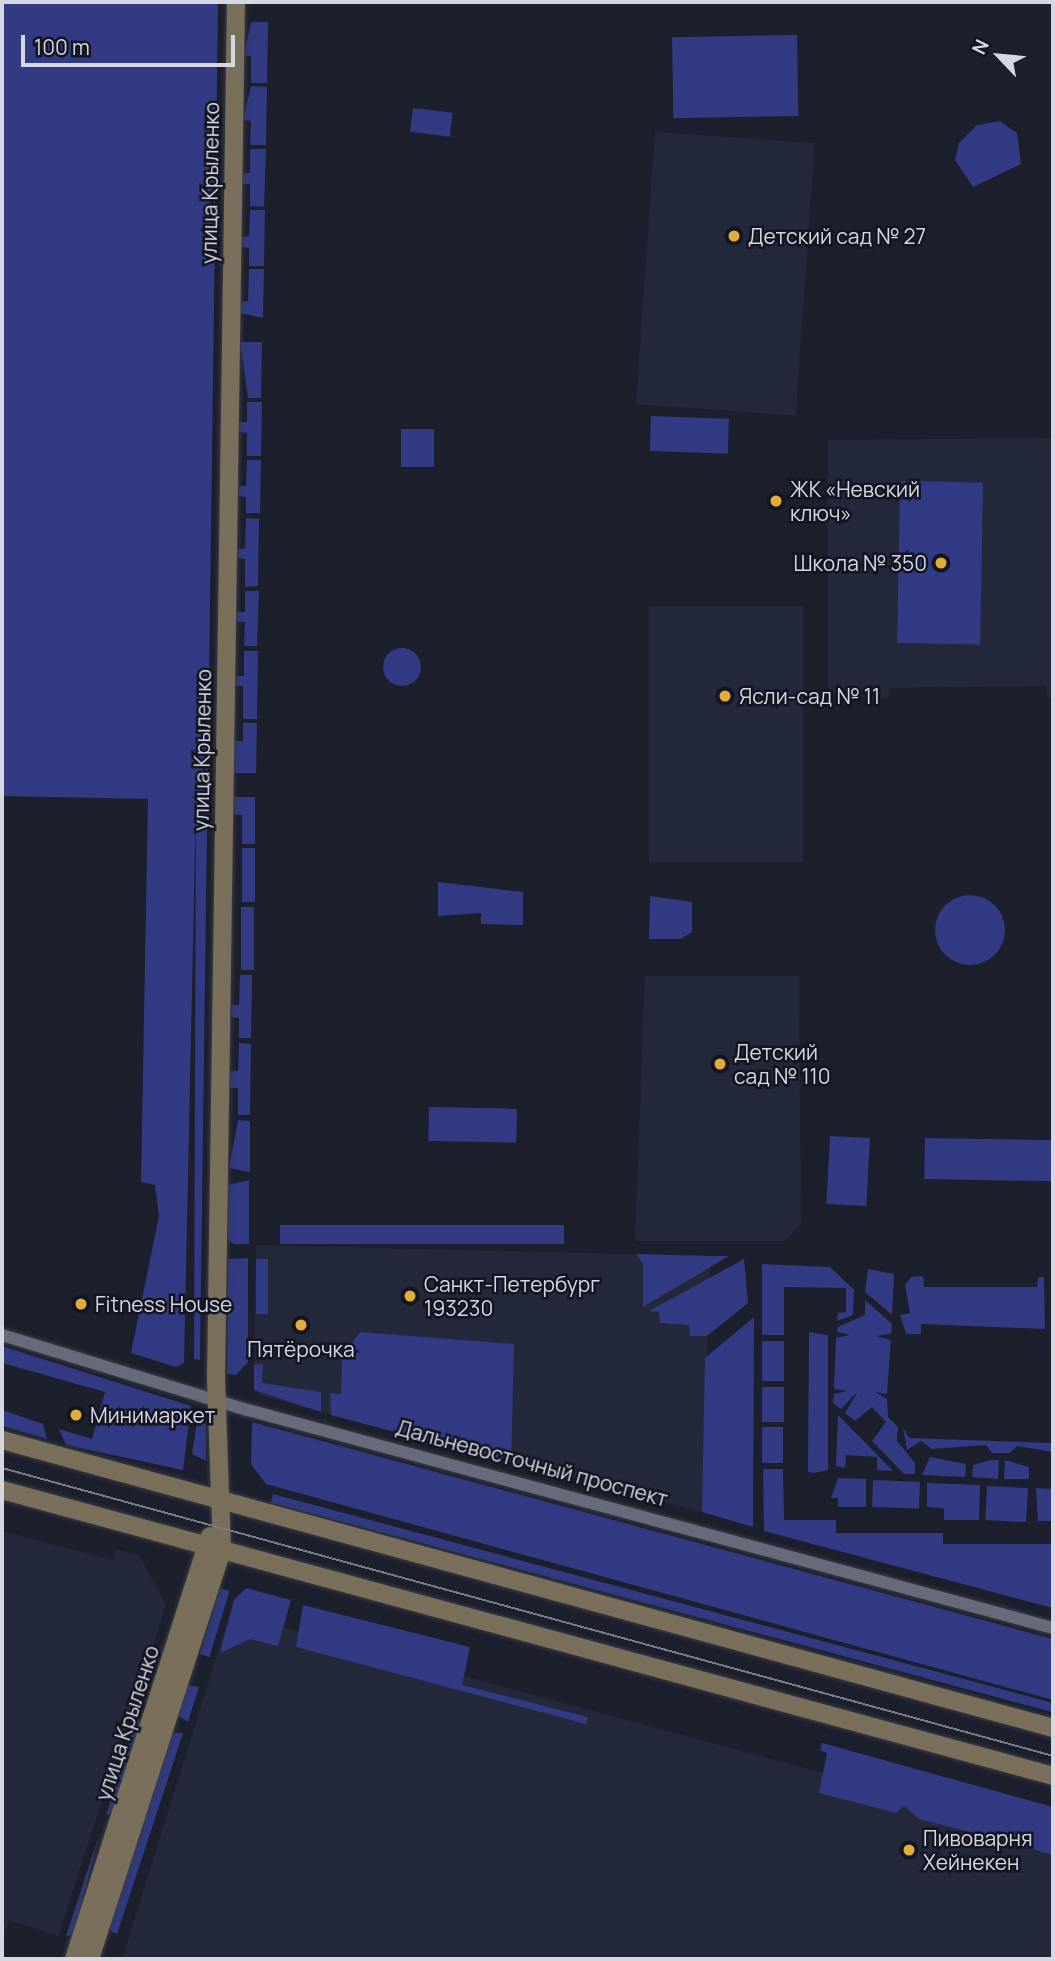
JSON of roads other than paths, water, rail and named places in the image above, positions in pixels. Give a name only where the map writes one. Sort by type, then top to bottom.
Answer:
[{"type":"street","name":"улица Крыленко","points":[[90,1959],[214,1548],[220,1499],[236,2]]},
{"type":"street","name":"Дальневосточный проспект","points":[[2,1335],[219,1402],[1053,1628]]},
{"type":"street","points":[[2,1440],[1053,1728]]},
{"type":"street","points":[[2,1490],[1053,1776]]},
{"type":"street","name":"улица Крыленко","points":[[74,1959],[214,1548]]},
{"type":"tram line","points":[[2,1468],[1053,1756]]},
{"type":"place","name":"Детский сад № 27","points":[[734,236]]},
{"type":"place","name":"ЖК «Невский ключ»","points":[[776,501]]},
{"type":"place","name":"Школа № 350","points":[[941,563]]},
{"type":"place","name":"Ясли-сад № 11","points":[[725,696]]},
{"type":"place","name":"Детский сад № 110","points":[[720,1064]]},
{"type":"place","name":"Санкт-Петербург 193230","points":[[410,1296]]},
{"type":"place","name":"Fitness House","points":[[81,1304]]},
{"type":"place","name":"Пятёрочка","points":[[301,1325]]},
{"type":"place","name":"Минимаркет","points":[[76,1415]]},
{"type":"place","name":"Пивоварня Хейнекен","points":[[909,1850]]}]
